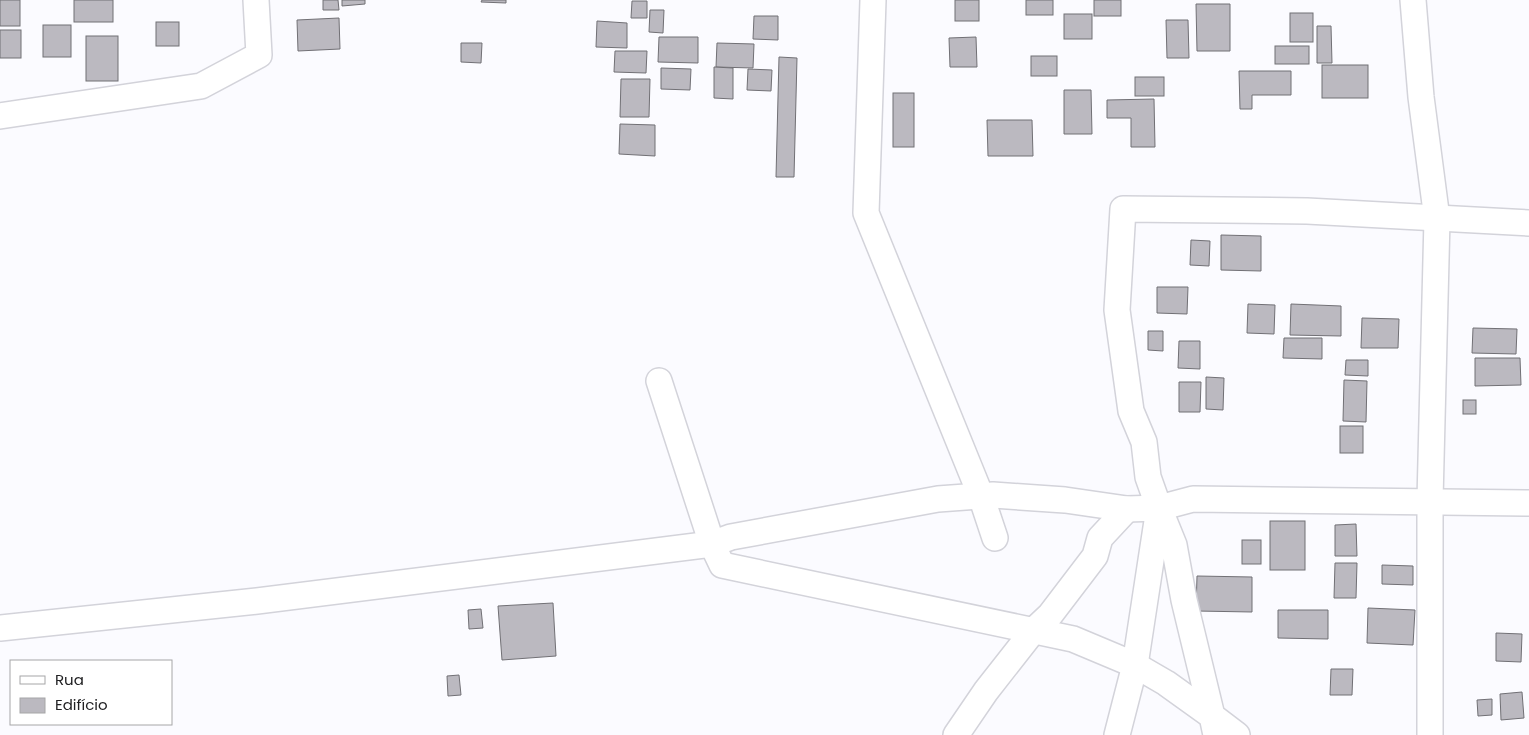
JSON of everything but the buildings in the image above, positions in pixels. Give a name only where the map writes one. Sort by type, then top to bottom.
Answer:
[{"type":"street","points":[[0,116],[201,86],[259,55],[256,0]]},
{"type":"street","points":[[873,0],[866,213],[981,496],[995,538]]},
{"type":"street","points":[[1413,0],[1421,97],[1437,219],[1430,500],[1430,735]]},
{"type":"street","points":[[1214,725],[1184,600],[1174,545],[1148,477],[1144,442],[1131,411],[1117,310],[1122,209],[1307,211],[1529,223]]},
{"type":"street","points":[[659,381],[712,544],[722,565],[1073,639],[1135,665],[1166,684],[1214,725],[1237,735]]},
{"type":"street","points":[[0,628],[257,601],[712,544],[731,536],[938,499],[981,496],[1065,500],[1127,509],[1159,508],[1193,499],[1430,500],[1529,503]]},
{"type":"street","points":[[1117,735],[1135,665],[1159,508]]},
{"type":"street","points":[[956,735],[986,691],[1033,631],[1050,615],[1095,556],[1100,538],[1127,509]]}]
